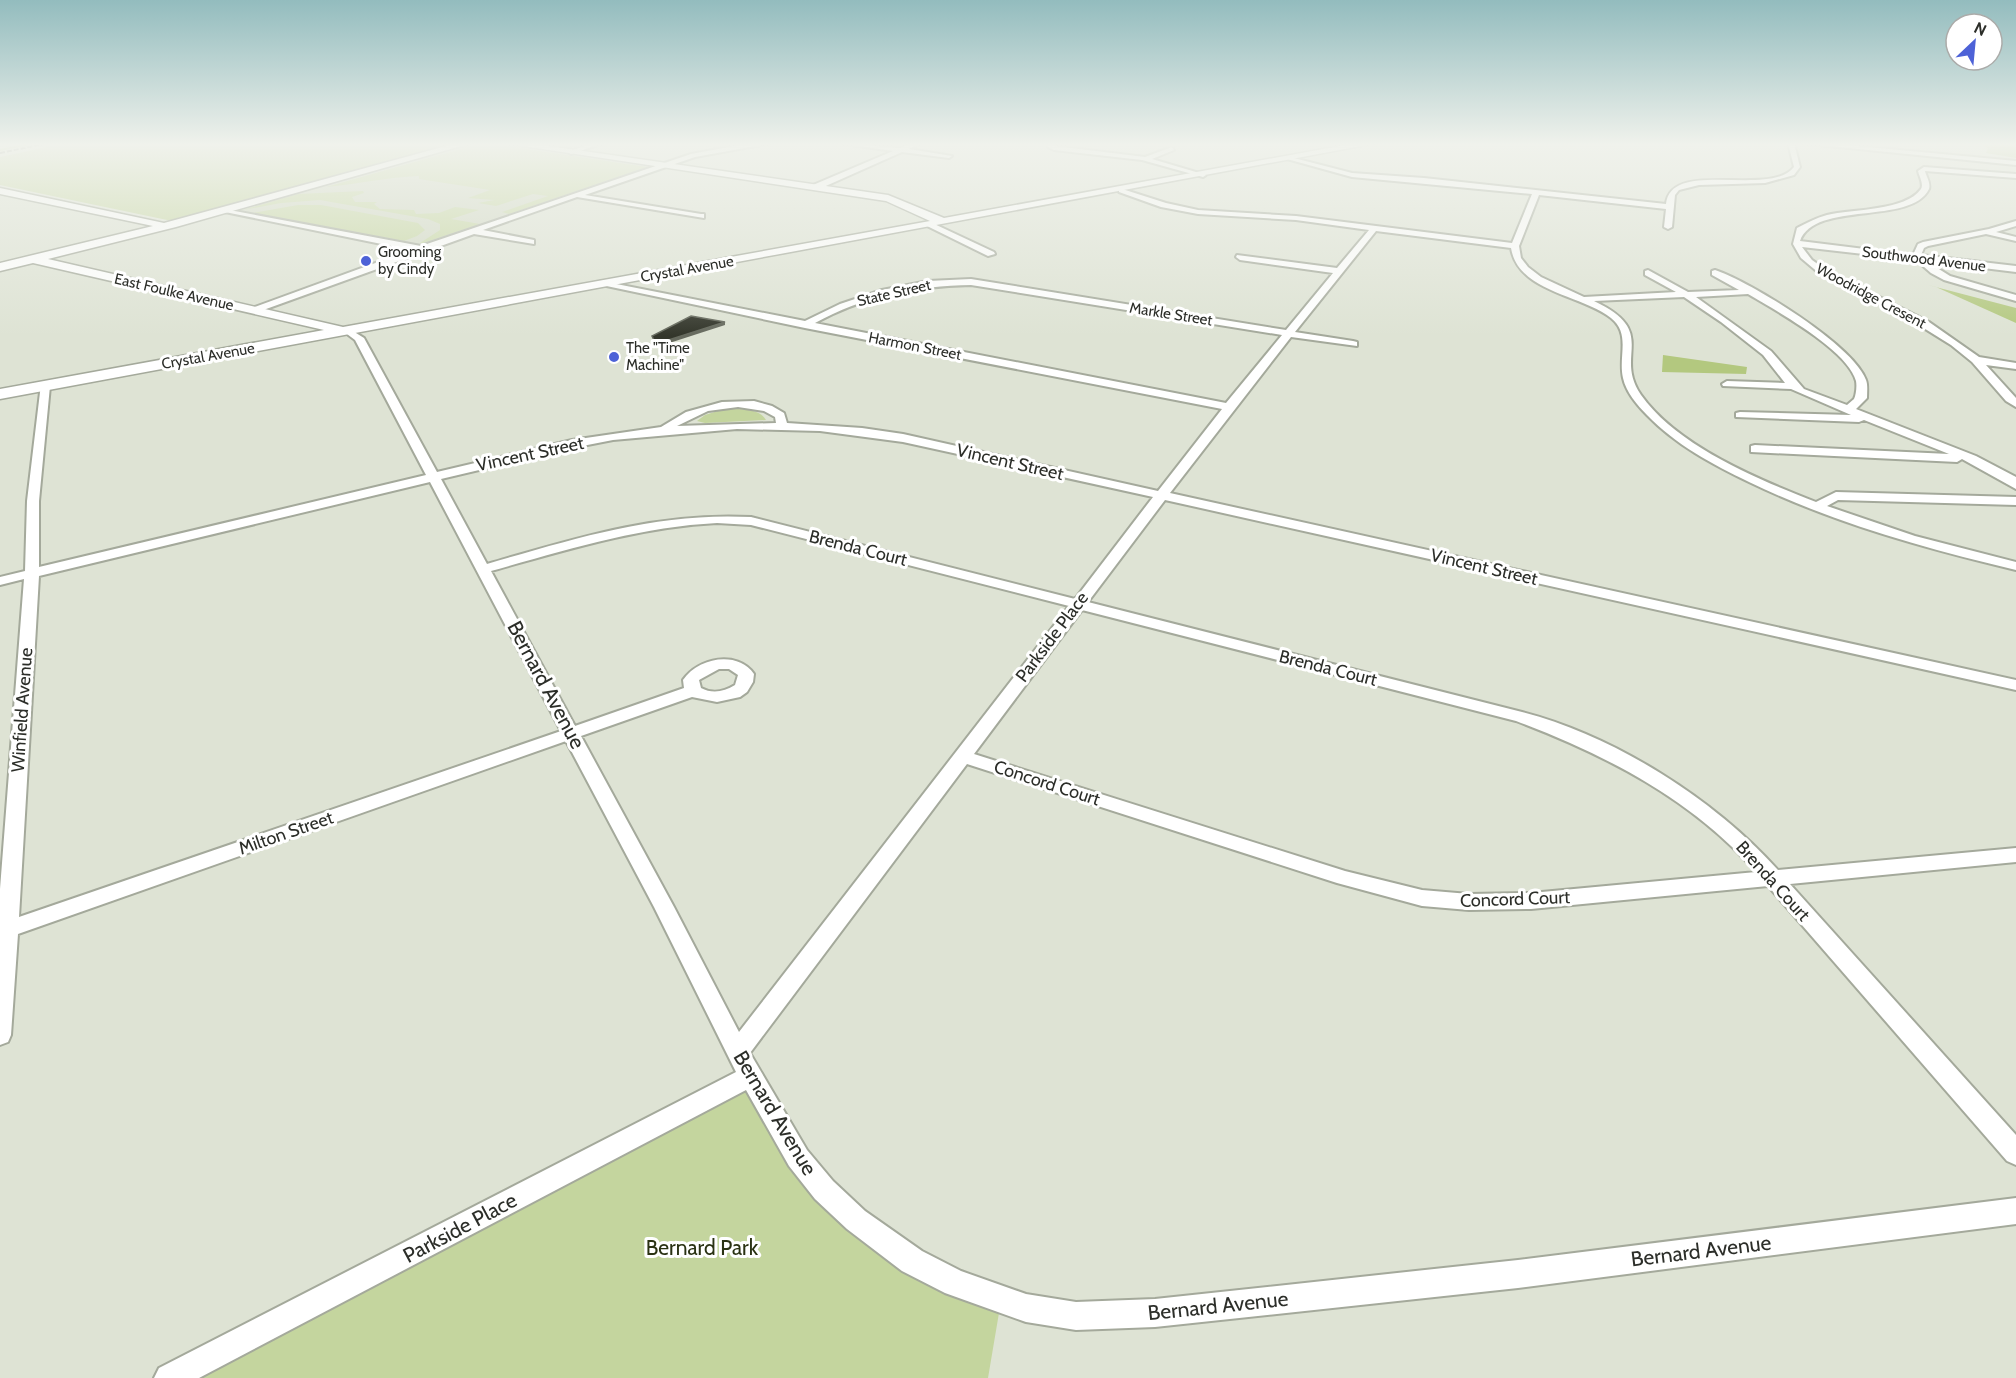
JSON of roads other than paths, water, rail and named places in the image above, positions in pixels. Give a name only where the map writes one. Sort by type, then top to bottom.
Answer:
[{"type":"street","points":[[78,207],[167,226]]},
{"type":"street","points":[[0,267],[237,207]]},
{"type":"street","points":[[255,310],[541,207]]},
{"type":"street","points":[[649,207],[700,216]]},
{"type":"street","points":[[908,207],[991,254]]},
{"type":"street","name":"Crystal Avenue","points":[[0,394],[1022,207]]},
{"type":"street","points":[[1173,207],[1191,212],[1296,218],[1515,246]]},
{"type":"street","points":[[1530,207],[1515,246],[1514,254],[1518,264],[1535,277],[1585,299],[1612,314],[1626,328],[1629,343],[1626,366],[1629,381],[1638,397],[1660,422],[1726,466],[1816,507],[1928,544],[2016,566]]},
{"type":"street","points":[[1668,227],[1670,207]]},
{"type":"street","points":[[1797,244],[1796,235],[1800,230],[1817,220],[1882,207]]},
{"type":"street","points":[[224,211],[422,249]]},
{"type":"street","points":[[2016,223],[1985,232],[1926,243],[1917,252],[1918,258],[1929,268],[1958,282],[2016,298]]},
{"type":"street","name":"Parkside Place","points":[[736,1052],[1229,407],[1374,228]]},
{"type":"street","points":[[473,231],[531,242]]},
{"type":"street","points":[[1985,232],[2016,238]]},
{"type":"street","name":"Southwood Avenue","points":[[1797,244],[2016,269]]},
{"type":"street","name":"Woodridge Cresent","points":[[1797,244],[1804,258],[1822,271],[1922,322],[1975,360],[2016,404]]},
{"type":"street","name":"East Foulke Avenue","points":[[1,251],[348,331]]},
{"type":"street","points":[[1240,258],[1339,271]]},
{"type":"street","points":[[1648,273],[1687,294],[1725,319],[1768,354],[1792,386]]},
{"type":"street","points":[[1715,273],[1800,321],[1848,358],[1859,378],[1862,392],[1857,402],[1847,410]]},
{"type":"street","name":"State Street","points":[[805,325],[844,305],[898,290],[942,282],[989,283]]},
{"type":"street","name":"Markle Street","points":[[989,283],[1353,344]]},
{"type":"street","name":"Harmon Street","points":[[602,284],[1229,407]]},
{"type":"street","points":[[1585,299],[1748,292]]},
{"type":"street","name":"Bernard Avenue","points":[[348,331],[359,338],[664,907],[736,1052],[798,1158],[824,1190],[912,1261],[955,1283],[1009,1303],[1076,1316],[1155,1313],[1518,1274],[2016,1211]]},
{"type":"street","points":[[1975,360],[2016,366]]},
{"type":"street","points":[[1727,384],[1792,386],[1972,459],[2014,481],[2016,485]]},
{"type":"street","name":"Winfield Avenue","points":[[0,1035],[4,931],[32,573],[33,501],[45,386]]},
{"type":"street","points":[[666,430],[677,420],[691,413],[712,407],[735,405],[772,410],[780,416],[782,426]]},
{"type":"street","points":[[1740,415],[1872,420]]},
{"type":"street","name":"Vincent Street","points":[[0,581],[572,444],[666,430],[782,426],[834,428],[903,438],[2016,686]]},
{"type":"street","points":[[1755,449],[1972,459]]},
{"type":"street","points":[[1816,507],[1836,496],[2016,501]]},
{"type":"street","name":"Brenda Court","points":[[484,569],[644,527],[698,520],[736,520],[768,525],[1522,717],[1584,740],[1650,774],[1700,807],[1724,827],[2016,1153]]},
{"type":"street","name":"Milton Street","points":[[4,931],[693,691]]},
{"type":"street","name":"Concord Court","points":[[962,756],[1344,878],[1405,895],[1444,901],[1486,903],[1531,901],[2016,855]]},
{"type":"street","name":"Parkside Place","points":[[168,1378],[750,1076]]},
{"type":"place","name":"Grooming by Cindy","points":[[366,261]]},
{"type":"place","name":"The \"Time Machine\"","points":[[614,357]]},
{"type":"park label","name":"Bernard Park","points":[[702,1248]]}]
